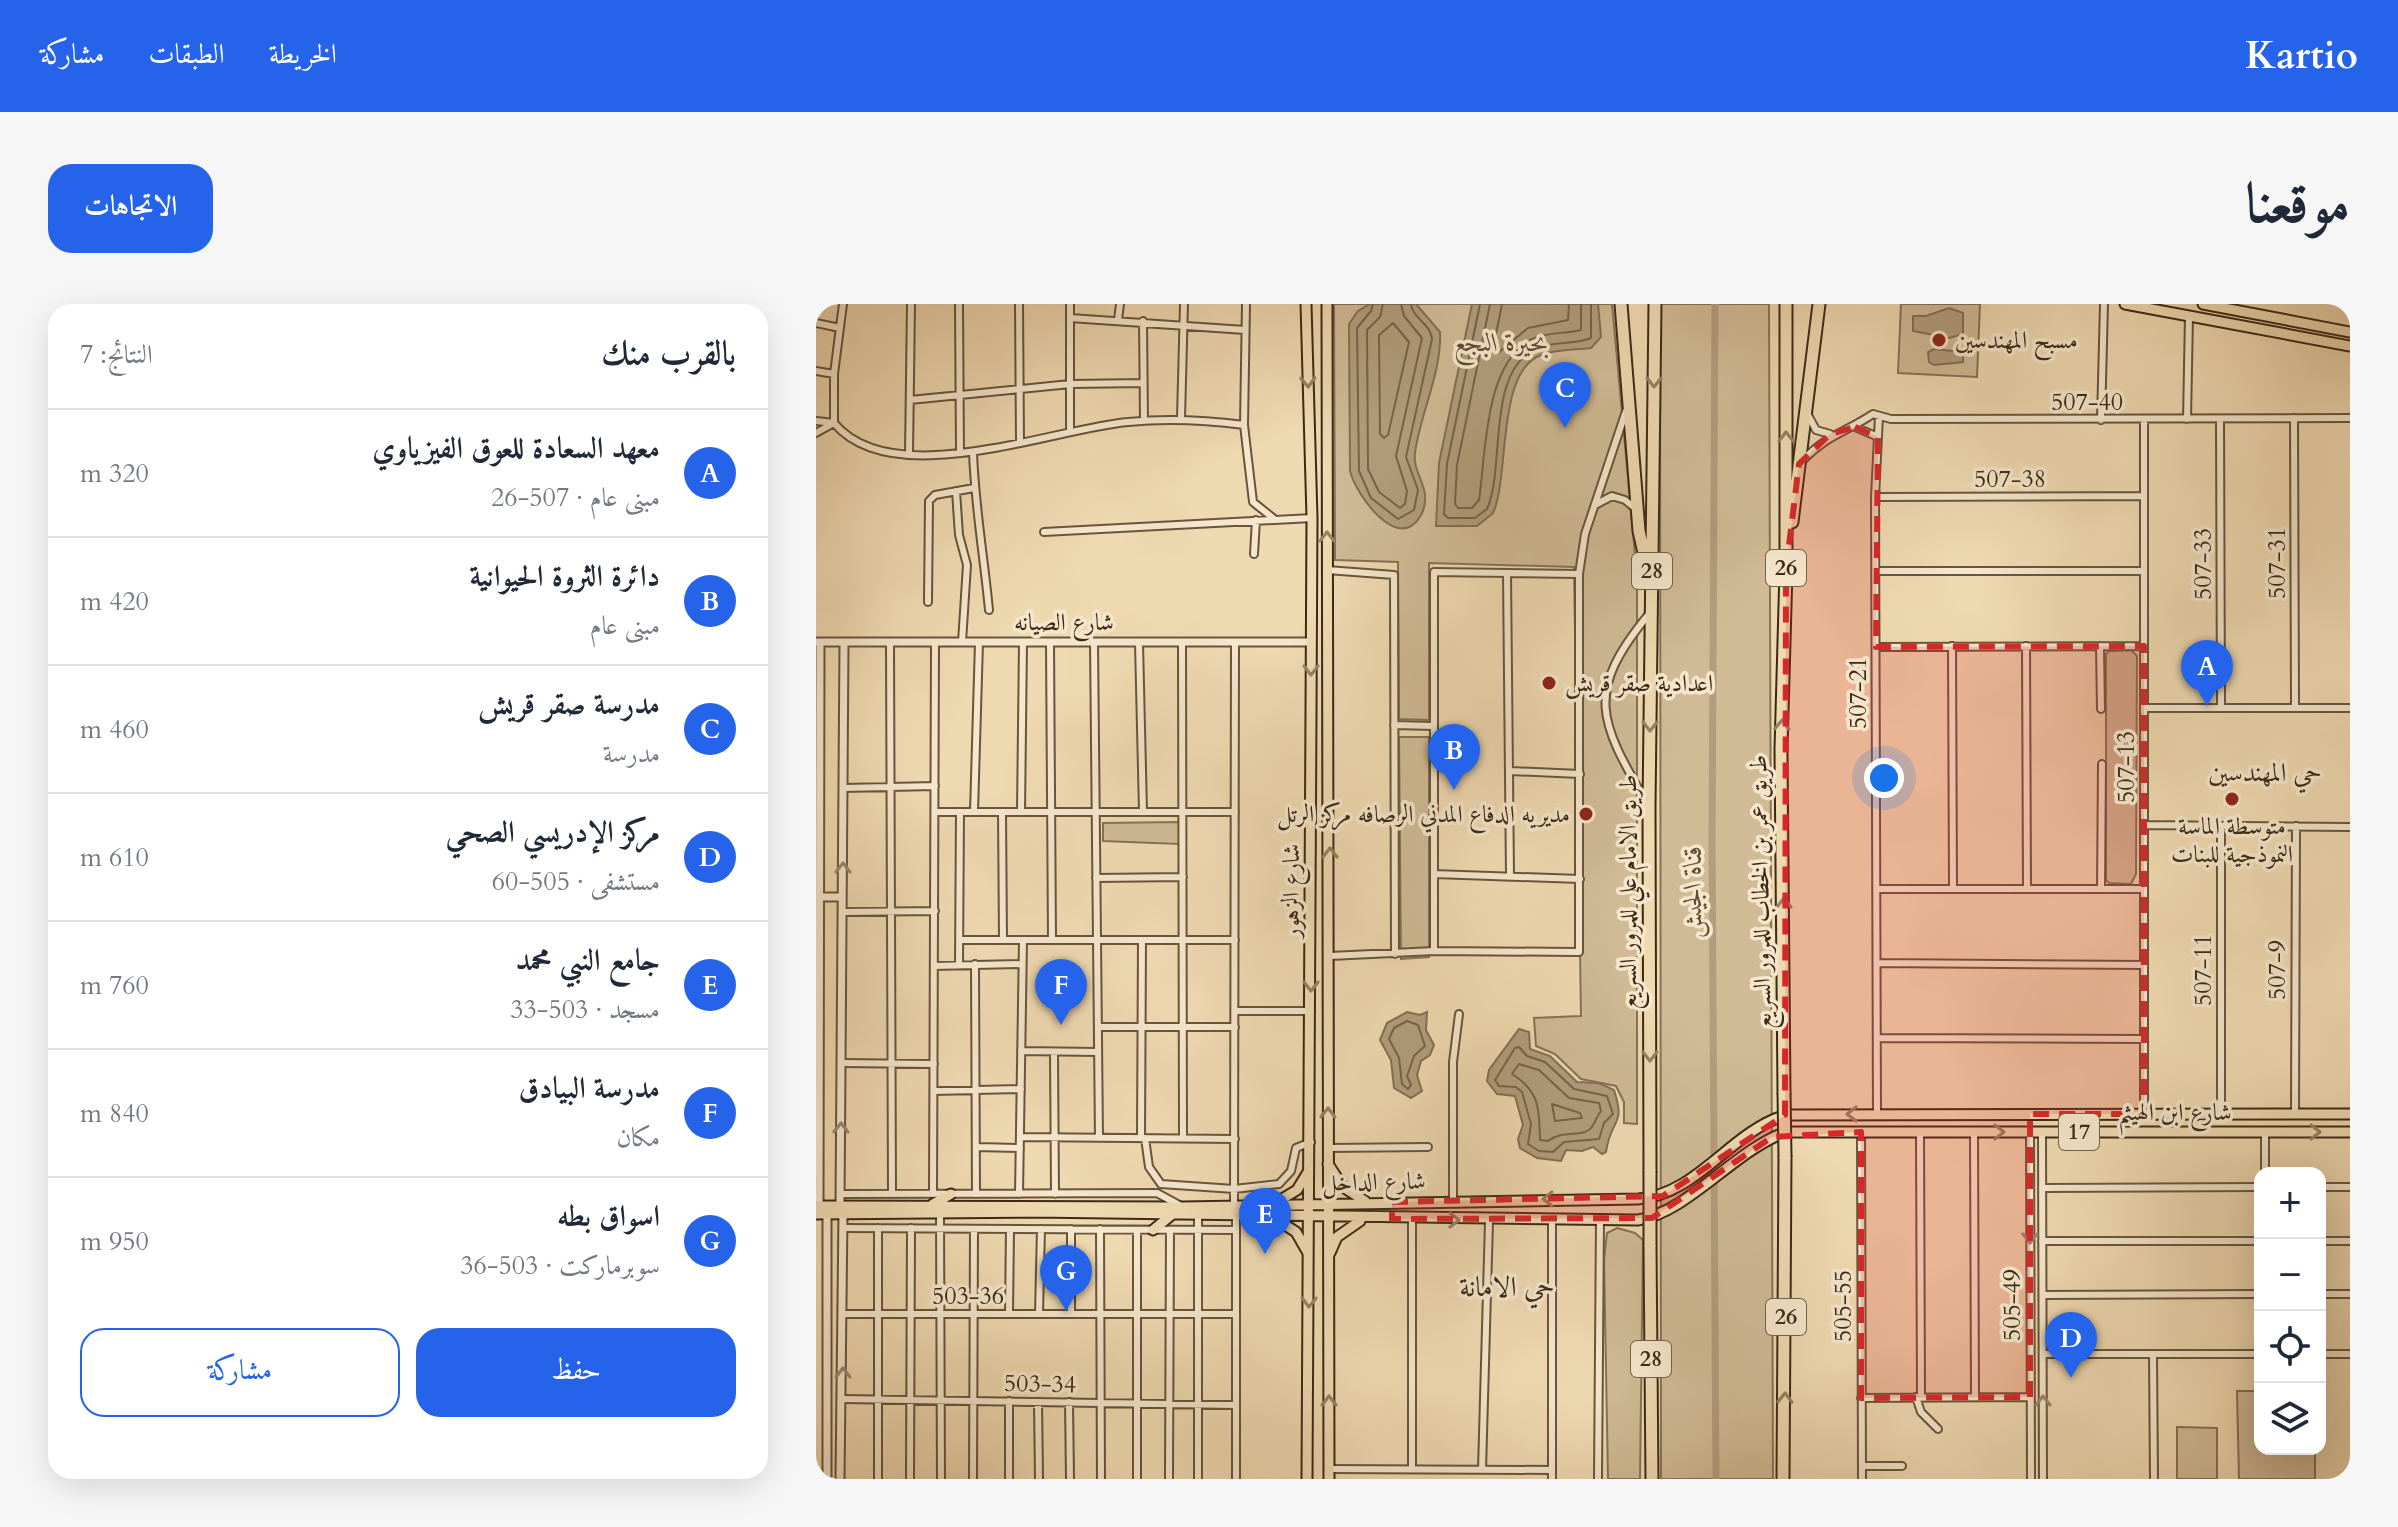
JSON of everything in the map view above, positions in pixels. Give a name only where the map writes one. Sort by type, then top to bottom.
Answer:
[{"type":"highway","points":[[1621,304],[1637,511],[1652,581]]},
{"type":"highway","name":"طريق الامام علي للمرور السريع","points":[[1652,1476],[1649,806],[1655,304]]},
{"type":"highway","name":"طريق عمر بن الخطاب للمرور السريع","points":[[1783,1478],[1786,1305],[1781,749],[1786,570],[1786,304]]},
{"type":"highway","points":[[1786,570],[1817,322],[1822,304]]},
{"type":"main road","name":"شارع الزهور","points":[[1306,304],[1312,518],[1307,1479]]},
{"type":"main road","name":"شارع الزهور","points":[[1327,304],[1329,1474]]},
{"type":"main road","points":[[2125,304],[2350,346]]},
{"type":"main road","points":[[2203,304],[2350,332]]},
{"type":"main road","points":[[1312,569],[1327,570]]},
{"type":"main road","points":[[1903,1114],[1904,1132]]},
{"type":"main road","name":"شارع ابن الهيثم","points":[[1811,1115],[2350,1114]]},
{"type":"main road","name":"شارع الداخل","points":[[817,1208],[827,1214],[842,1210],[932,1205],[1178,1210],[1198,1214],[1270,1204],[1653,1198],[1672,1192],[1766,1122],[1786,1115],[1811,1115]]},
{"type":"main road","name":"شارع الداخل","points":[[817,1208],[940,1214],[1235,1210],[1310,1218],[1626,1220],[1652,1218],[1664,1213],[1750,1149],[1772,1137],[1786,1132],[1809,1132]]},
{"type":"main road","name":"شارع ابن الهيثم","points":[[1809,1132],[2350,1132]]},
{"type":"main road","points":[[1270,1204],[1297,1190],[1311,1161]]},
{"type":"main road","points":[[1327,1162],[1343,1187],[1368,1202]]},
{"type":"main road","points":[[932,1205],[951,1194]]},
{"type":"main road","points":[[1392,1202],[1392,1219]]},
{"type":"main road","points":[[1153,1230],[1178,1210]]},
{"type":"main road","points":[[1269,1216],[1296,1232],[1310,1260]]},
{"type":"main road","points":[[1328,1260],[1331,1248],[1345,1228],[1368,1219]]},
{"type":"street","points":[[834,423],[834,374],[843,304]]},
{"type":"street","points":[[909,453],[911,304]]},
{"type":"street","points":[[959,304],[957,394],[960,453]]},
{"type":"street","points":[[1019,304],[1020,443]]},
{"type":"street","points":[[1070,304],[1070,431]]},
{"type":"street","points":[[1118,320],[1120,304]]},
{"type":"street","points":[[1181,418],[1184,304]]},
{"type":"street","points":[[1246,304],[1244,425],[1253,502],[1273,518]]},
{"type":"street","points":[[2101,420],[2104,304]]},
{"type":"street","points":[[2187,419],[2189,316]]},
{"type":"street","points":[[1070,318],[1245,330]]},
{"type":"street","points":[[1143,321],[1144,421]]},
{"type":"street","points":[[816,323],[840,328]]},
{"type":"street","points":[[816,371],[834,374]]},
{"type":"street","points":[[910,400],[1070,384],[1143,383]]},
{"type":"street","points":[[1330,956],[1434,951],[1578,952],[1579,574],[1585,534],[1629,402]]},
{"type":"street","points":[[1806,410],[1814,427],[1830,434]]},
{"type":"street","name":"507-40","points":[[1799,464],[1830,434],[1855,427],[1872,414],[1889,419],[2350,418]]},
{"type":"street","name":"507-21","points":[[1877,1114],[1875,497],[1879,416]]},
{"type":"street","points":[[816,421],[834,423],[865,448],[909,453],[973,453],[1070,431],[1144,421],[1181,418],[1244,425]]},
{"type":"street","name":"507-31","points":[[2294,418],[2295,708]]},
{"type":"street","name":"507-13","points":[[2144,419],[2144,1114]]},
{"type":"street","name":"507-33","points":[[2220,419],[2221,708]]},
{"type":"street","points":[[816,433],[834,423]]},
{"type":"street","points":[[1855,427],[1878,437]]},
{"type":"street","points":[[973,453],[974,488],[989,610]]},
{"type":"street","points":[[928,602],[927,506],[935,495],[974,488]]},
{"type":"street","points":[[956,491],[959,535],[967,565],[962,642]]},
{"type":"street","points":[[1595,505],[1612,496],[1625,500],[1637,511]]},
{"type":"street","name":"507-38","points":[[1875,497],[2144,496]]},
{"type":"street","points":[[1044,532],[1140,530],[1273,518],[1312,518]]},
{"type":"street","points":[[1254,554],[1256,520]]},
{"type":"street","points":[[1327,570],[1394,575],[1395,954]]},
{"type":"street","points":[[1876,571],[2144,571]]},
{"type":"street","points":[[1434,951],[1434,572],[1579,574]]},
{"type":"street","points":[[1507,574],[1510,876]]},
{"type":"street","points":[[1649,806],[1612,739],[1605,699],[1615,659],[1651,611]]},
{"type":"street","points":[[817,1208],[818,642]]},
{"type":"street","name":"شارع الصيانه","points":[[818,642],[1311,642]]},
{"type":"street","points":[[840,1479],[843,1399],[843,1228],[840,1194],[844,642]]},
{"type":"street","points":[[890,642],[892,1194]]},
{"type":"street","points":[[933,1194],[935,642]]},
{"type":"street","points":[[974,812],[979,642]]},
{"type":"street","points":[[1021,812],[1023,642]]},
{"type":"street","points":[[1050,642],[1048,812],[1052,940]]},
{"type":"street","points":[[1094,642],[1099,1138]]},
{"type":"street","points":[[1235,642],[1236,1479]]},
{"type":"street","points":[[1139,643],[1143,812]]},
{"type":"street","points":[[1182,643],[1183,1138]]},
{"type":"street","points":[[1952,646],[1953,889]]},
{"type":"street","points":[[2026,646],[2027,889]]},
{"type":"street","points":[[2100,646],[2101,709]]},
{"type":"street","points":[[1876,647],[2144,646]]},
{"type":"street","points":[[2144,708],[2350,708]]},
{"type":"street","points":[[1394,725],[1434,726]]},
{"type":"street","points":[[2101,889],[2102,764]]},
{"type":"street","points":[[1511,771],[1580,774]]},
{"type":"street","points":[[843,788],[935,786]]},
{"type":"street","points":[[935,812],[1235,812]]},
{"type":"street","points":[[959,965],[960,812]]},
{"type":"street","points":[[1002,812],[1003,940]]},
{"type":"street","points":[[2144,825],[2350,827]]},
{"type":"street","name":"507-11","points":[[2221,826],[2221,1114]]},
{"type":"street","name":"507-9","points":[[2295,1113],[2296,826]]},
{"type":"street","points":[[1434,874],[1580,879]]},
{"type":"street","points":[[1096,878],[1183,877]]},
{"type":"street","points":[[1877,889],[2144,889]]},
{"type":"street","points":[[819,897],[842,897]]},
{"type":"street","points":[[842,912],[935,911]]},
{"type":"street","points":[[960,940],[1235,940]]},
{"type":"street","points":[[1019,1194],[1023,940]]},
{"type":"street","points":[[1142,940],[1140,1027],[1143,1138],[1149,1167],[1161,1184],[1163,1195],[1178,1210]]},
{"type":"street","points":[[1877,963],[2144,965]]},
{"type":"street","points":[[975,964],[978,1089],[976,1194]]},
{"type":"street","points":[[934,966],[1022,964]]},
{"type":"street","points":[[1235,1011],[1311,1011]]},
{"type":"street","points":[[1453,1201],[1453,1062],[1459,1014]]},
{"type":"street","points":[[1098,1027],[1235,1027]]},
{"type":"street","points":[[1878,1038],[2144,1039]]},
{"type":"street","points":[[1021,1051],[1098,1052]]},
{"type":"street","points":[[1054,1052],[1055,1194]]},
{"type":"street","points":[[841,1063],[934,1064]]},
{"type":"street","points":[[934,1091],[1021,1089]]},
{"type":"street","points":[[2265,1131],[2265,1167]]},
{"type":"street","name":"505-55","points":[[1861,1132],[1862,1479]]},
{"type":"street","points":[[1920,1132],[1919,1397],[1921,1412],[1938,1429]]},
{"type":"street","points":[[1974,1132],[1975,1397]]},
{"type":"street","name":"505-49","points":[[2030,1132],[2031,1479]]},
{"type":"street","name":"505-49","points":[[2042,1132],[2043,1479]]},
{"type":"street","points":[[1020,1137],[1235,1139]]},
{"type":"street","points":[[1161,1184],[1234,1189],[1279,1184],[1291,1171],[1296,1148],[1311,1142]]},
{"type":"street","points":[[977,1147],[1020,1148]]},
{"type":"street","points":[[1327,1148],[1428,1147]]},
{"type":"street","points":[[2042,1188],[2254,1187]]},
{"type":"street","points":[[2326,1187],[2350,1187]]},
{"type":"street","points":[[840,1194],[1163,1195]]},
{"type":"street","points":[[827,1214],[827,1479]]},
{"type":"street","points":[[940,1214],[941,1479]]},
{"type":"street","points":[[1198,1214],[1198,1479]]},
{"type":"street","points":[[1412,1220],[1412,1469]]},
{"type":"street","points":[[1482,1470],[1489,1221]]},
{"type":"street","points":[[1552,1221],[1552,1479]]},
{"type":"street","points":[[1598,1479],[1600,1221]]},
{"type":"street","points":[[843,1228],[1236,1230]]},
{"type":"street","points":[[878,1228],[878,1479]]},
{"type":"street","points":[[910,1479],[911,1228]]},
{"type":"street","points":[[973,1479],[974,1229]]},
{"type":"street","points":[[1009,1314],[1010,1229]]},
{"type":"street","points":[[1039,1314],[1041,1229]]},
{"type":"street","points":[[1071,1229],[1071,1314]]},
{"type":"street","points":[[1100,1229],[1101,1479]]},
{"type":"street","points":[[1137,1230],[1137,1479]]},
{"type":"street","points":[[1169,1479],[1170,1230]]},
{"type":"street","points":[[2042,1241],[2254,1241]]},
{"type":"street","points":[[2326,1241],[2350,1241]]},
{"type":"street","points":[[2043,1295],[2254,1294]]},
{"type":"street","points":[[2326,1294],[2350,1294]]},
{"type":"street","name":"503-36","points":[[843,1314],[1236,1314]]},
{"type":"street","points":[[2043,1354],[2254,1354]]},
{"type":"street","points":[[2153,1354],[2154,1479]]},
{"type":"street","points":[[2326,1354],[2350,1354]]},
{"type":"street","points":[[1861,1398],[2030,1397]]},
{"type":"street","name":"503-34","points":[[843,1399],[1236,1405]]},
{"type":"street","points":[[1009,1401],[1009,1479]]},
{"type":"street","points":[[1038,1402],[1039,1479]]},
{"type":"street","points":[[1069,1402],[1070,1479]]},
{"type":"street","points":[[1862,1466],[1902,1466]]},
{"type":"street","points":[[1329,1474],[1412,1469],[1552,1470]]},
{"type":"highlighted area","points":[[1855,427],[1878,437],[1876,647],[2144,646],[2144,1114],[2030,1114],[2030,1397],[1861,1398],[1861,1132],[1772,1137],[1652,1218],[1392,1219],[1392,1202],[1663,1196],[1785,1115],[1786,570],[1799,464],[1830,434]]},
{"type":"shaded area","points":[[1334,304],[1612,304],[1637,577],[1637,1124],[1624,1123],[1624,1102],[1616,1086],[1581,1079],[1555,1054],[1536,1046],[1534,1018],[1581,1016],[1574,567],[1429,563],[1429,720],[1399,719],[1398,562],[1335,560]]},
{"type":"shaded area","points":[[1660,304],[1769,304],[1773,1479],[1661,1479]]},
{"type":"shaded area","points":[[1901,304],[1980,304],[1977,377],[1898,373]]},
{"type":"shaded area","points":[[2131,650],[2137,656],[2136,874],[2131,884],[2109,883],[2106,880],[2106,654],[2109,651]]},
{"type":"shaded area","points":[[1399,737],[1429,737],[1429,957],[1401,959]]},
{"type":"shaded area","points":[[1179,822],[1179,844],[1103,841],[1103,823]]},
{"type":"shaded area","points":[[1617,1228],[1635,1233],[1643,1240],[1640,1479],[1608,1479],[1604,1259],[1607,1233]]},
{"type":"shaded area","points":[[2237,1391],[2254,1391],[2254,1455],[2315,1455],[2315,1479],[2239,1479]]},
{"type":"shaded area","points":[[2177,1427],[2217,1428],[2217,1479],[2177,1479]]},
{"type":"water","points":[[1370,304],[1416,304],[1440,332],[1438,362],[1415,453],[1425,504],[1413,525],[1402,528],[1380,518],[1361,494],[1350,471],[1349,324],[1358,311]]},
{"type":"water","name":"بحيرة البجع","points":[[1472,304],[1598,304],[1601,337],[1591,348],[1547,353],[1527,365],[1517,381],[1511,402],[1493,513],[1477,526],[1436,526],[1439,463]]},
{"type":"water","points":[[1949,308],[1963,313],[1963,334],[1949,338],[1913,331],[1913,316],[1926,316]]},
{"type":"water","points":[[1934,349],[1963,352],[1963,362],[1934,365],[1929,362],[1928,352]]},
{"type":"water","points":[[1407,1012],[1420,1015],[1427,1012],[1426,1030],[1434,1045],[1430,1055],[1421,1061],[1417,1075],[1422,1091],[1411,1098],[1394,1088],[1391,1060],[1380,1040],[1387,1023]]},
{"type":"water","points":[[1519,1029],[1529,1032],[1530,1049],[1550,1056],[1577,1082],[1599,1083],[1614,1090],[1619,1110],[1606,1152],[1602,1154],[1593,1147],[1582,1151],[1566,1150],[1561,1161],[1537,1158],[1520,1148],[1518,1139],[1523,1125],[1515,1096],[1497,1094],[1487,1081],[1489,1070]]},
{"type":"waterway","name":"قناة الجيش","points":[[1715,304],[1712,842],[1716,1479]]},
{"type":"place","name":"مسبح المهندسين","points":[[1939,340]]},
{"type":"place","name":"مدرسة صقر قريش","points":[[1565,428]]},
{"type":"place","name":"اعدادية صقر قريش","points":[[1549,683]]},
{"type":"place","name":"معهد السعادة للعوق الفيزياوي","points":[[2207,706]]},
{"type":"place","name":"دائرة الثروة الحيوانية","points":[[1454,790]]},
{"type":"place","name":"متوسطة الماسة النموذجية للبنات","points":[[2232,799]]},
{"type":"place","name":"مديريه الدفاع المدني الرصافه مركز الرتل","points":[[1586,814]]},
{"type":"place","name":"مدرسة البيادق","points":[[1061,1025]]},
{"type":"place","name":"جامع النبي محمد","points":[[1265,1254]]},
{"type":"place","name":"اسواق بطه","points":[[1066,1311]]},
{"type":"place","name":"مركز الإدريسي الصحي","points":[[2071,1378]]},
{"type":"district","name":"حي المهندسين","points":[[2265,772]]},
{"type":"district","name":"حي الامانة","points":[[1507,1287]]}]
